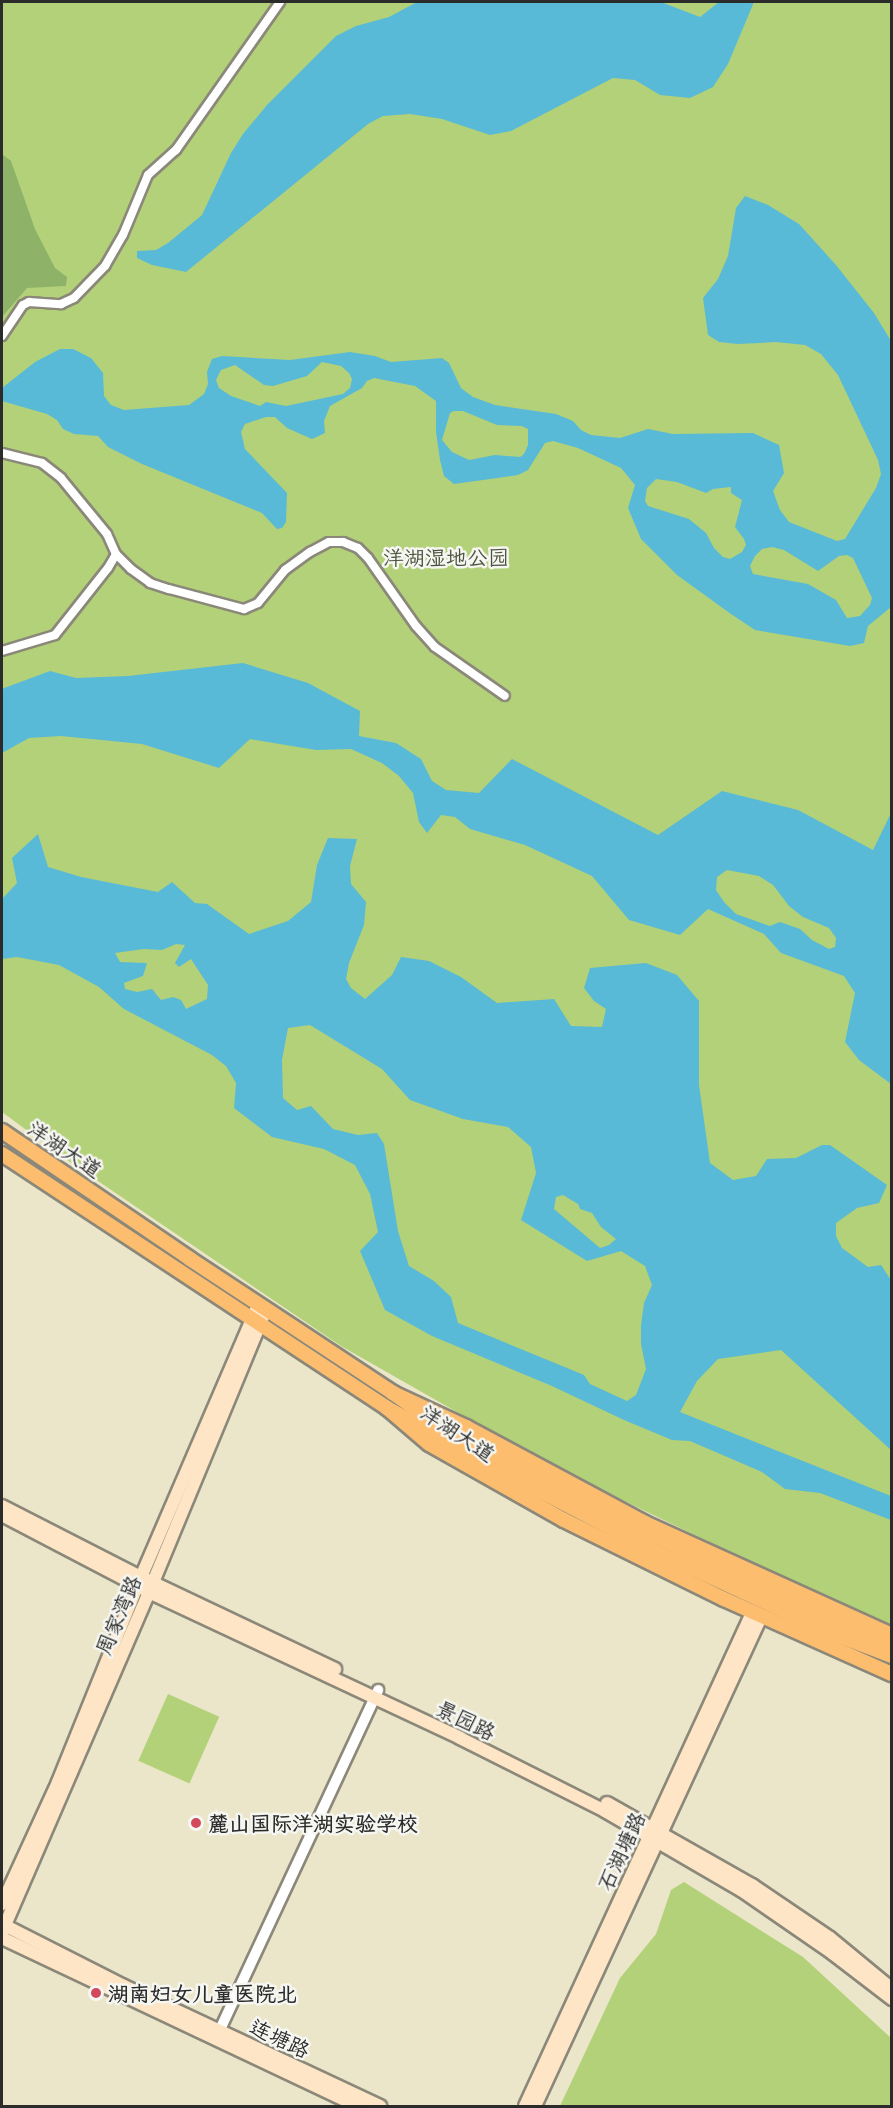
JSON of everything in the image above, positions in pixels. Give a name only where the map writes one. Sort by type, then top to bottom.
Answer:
[{"type":"main road","name":"洋湖大道","points":[[2,1131],[387,1407],[429,1444],[564,1520],[757,1615],[891,1674]]},
{"type":"main road","name":"洋湖大道","points":[[2,1154],[259,1314],[393,1393],[466,1427],[645,1523],[891,1635]]},
{"type":"main road","name":"周家湾路","points":[[2,1930],[259,1314]]},
{"type":"main road","points":[[393,1393],[496,1463],[787,1601],[891,1644]]},
{"type":"main road","points":[[387,1407],[496,1463],[657,1552],[829,1632],[891,1656]]},
{"type":"main road","name":"景园路","points":[[2,1506],[146,1584]]},
{"type":"main road","name":"景园路","points":[[2,1515],[379,1695],[460,1738],[655,1834],[762,1892],[830,1938],[891,1989]]},
{"type":"main road","name":"周家湾路","points":[[2,1904],[146,1584]]},
{"type":"main road","name":"石湖塘路","points":[[525,2106],[757,1615]]},
{"type":"main road","name":"景园路","points":[[655,1834],[832,1953],[891,1999]]},
{"type":"main road","name":"石湖塘路","points":[[535,2106],[655,1834]]},
{"type":"main road","name":"连塘路","points":[[2,1930],[221,2036],[358,2106]]},
{"type":"main road","name":"连塘路","points":[[221,2036],[380,2106]]},
{"type":"street","points":[[2,336],[23,305],[29,302],[62,304],[74,298],[105,266],[123,235],[140,188],[148,175],[176,150],[280,2]]},
{"type":"street","points":[[2,453],[42,463],[61,478],[107,534],[116,554],[150,583],[244,609],[258,603],[285,570],[310,552],[329,542],[350,545],[368,558],[416,626],[435,647],[505,696]]},
{"type":"street","points":[[2,651],[55,635],[108,568],[116,554]]},
{"type":"street","points":[[221,2036],[379,1695]]},
{"type":"green space","name":"洋湖湿地公园","points":[[2,2],[891,2],[891,1630],[550,1465],[341,1346],[70,1162],[2,1112]]},
{"type":"green space","points":[[2,154],[11,161],[35,229],[55,268],[67,277],[66,286],[27,288],[2,317]]},
{"type":"green space","points":[[168,1694],[219,1717],[189,1783],[138,1761]]},
{"type":"green space","points":[[684,1882],[803,1957],[891,2038],[891,2106],[560,2106],[620,1978],[656,1934],[671,1890]]},
{"type":"water","points":[[417,2],[661,2],[700,17],[719,2],[754,2],[728,64],[713,87],[690,98],[660,95],[635,80],[613,78],[511,131],[490,135],[442,119],[410,114],[383,116],[368,124],[186,272],[152,265],[137,258],[137,251],[156,250],[202,215],[231,153],[243,134],[267,105],[336,36],[356,26],[389,17]]},
{"type":"water","points":[[745,196],[768,205],[799,224],[836,265],[874,313],[891,341],[891,607],[868,626],[864,643],[850,646],[755,630],[731,614],[677,575],[641,539],[628,508],[635,485],[621,468],[578,448],[553,441],[545,443],[528,470],[518,475],[454,484],[444,476],[440,460],[436,432],[436,401],[415,386],[374,378],[367,381],[362,388],[330,406],[324,421],[325,433],[312,439],[287,428],[275,417],[266,417],[245,424],[241,432],[245,449],[287,493],[286,522],[282,528],[277,529],[262,513],[142,464],[108,447],[98,436],[74,434],[63,429],[57,420],[47,414],[2,401],[2,388],[35,362],[60,349],[73,349],[91,358],[103,373],[104,396],[111,405],[124,410],[189,405],[204,394],[208,384],[207,372],[212,359],[222,356],[290,360],[350,352],[375,356],[391,362],[442,358],[449,363],[461,388],[473,397],[495,405],[556,414],[573,421],[581,430],[591,435],[620,438],[648,429],[673,434],[753,433],[779,445],[784,473],[773,491],[780,510],[789,522],[837,541],[845,539],[876,488],[881,474],[878,460],[838,375],[821,354],[805,345],[776,342],[738,344],[719,342],[708,335],[703,298],[718,279],[728,256],[736,208]],"holes":[[[322,362],[341,366],[352,379],[350,388],[343,394],[286,406],[266,402],[260,406],[231,396],[219,388],[216,380],[221,370],[235,365],[264,385],[273,386],[307,376]],[[463,411],[497,425],[522,426],[528,429],[528,445],[524,454],[520,457],[495,455],[469,460],[452,452],[442,440],[450,413]],[[656,479],[677,482],[706,493],[713,489],[731,487],[731,493],[742,500],[735,527],[746,545],[742,552],[730,559],[723,557],[714,548],[706,533],[689,519],[648,506],[645,501],[647,488]],[[772,547],[784,550],[818,571],[839,556],[847,555],[853,558],[872,598],[870,605],[860,616],[847,618],[836,600],[808,584],[753,574],[750,566],[762,549]]]},
{"type":"water","points":[[243,663],[308,683],[360,711],[359,736],[396,743],[421,759],[432,781],[446,790],[479,793],[512,759],[658,835],[722,791],[798,810],[873,850],[891,813],[891,1084],[859,1060],[845,1042],[855,993],[844,976],[781,953],[764,934],[708,909],[680,935],[629,920],[592,876],[525,845],[470,829],[455,817],[441,815],[427,833],[419,822],[413,793],[399,776],[382,763],[351,749],[316,750],[250,739],[219,768],[142,744],[61,736],[29,738],[2,753],[2,689],[50,671],[76,678],[128,676]],"holes":[[[727,870],[759,876],[773,885],[789,906],[803,917],[829,928],[836,938],[835,947],[829,949],[812,940],[800,929],[780,922],[770,926],[736,914],[716,890],[717,877]]]},
{"type":"water","points":[[38,834],[48,867],[81,877],[158,892],[172,882],[195,903],[207,904],[249,934],[288,921],[311,902],[317,865],[328,838],[357,839],[350,866],[351,884],[366,902],[364,925],[349,963],[346,979],[351,988],[365,999],[392,975],[401,957],[429,961],[461,977],[497,1003],[554,999],[571,1026],[602,1027],[606,1009],[594,1001],[584,988],[590,968],[646,963],[677,975],[699,1001],[699,1085],[710,1163],[733,1180],[756,1176],[767,1159],[796,1158],[822,1145],[830,1145],[887,1185],[879,1203],[857,1208],[836,1223],[836,1236],[842,1248],[868,1267],[881,1265],[891,1280],[891,1450],[781,1350],[718,1359],[697,1381],[680,1412],[891,1496],[891,1520],[820,1493],[785,1489],[762,1472],[690,1441],[672,1440],[624,1420],[552,1386],[432,1336],[385,1310],[360,1251],[378,1232],[370,1194],[355,1165],[324,1149],[272,1137],[234,1108],[236,1083],[226,1066],[212,1055],[124,1009],[99,987],[59,965],[17,957],[2,959],[2,899],[17,883],[12,858]],"holes":[[[176,944],[185,945],[175,963],[179,967],[191,959],[208,985],[207,999],[186,1009],[181,1000],[173,997],[161,1000],[152,989],[137,992],[125,989],[124,983],[143,976],[147,963],[120,962],[115,953],[144,949],[162,950]],[[310,1025],[382,1069],[410,1100],[463,1119],[508,1127],[531,1147],[536,1173],[521,1220],[587,1261],[621,1251],[645,1266],[652,1285],[644,1303],[641,1325],[641,1344],[646,1369],[636,1395],[627,1401],[590,1384],[584,1375],[458,1323],[451,1297],[434,1281],[409,1266],[398,1231],[384,1144],[377,1133],[358,1135],[333,1129],[311,1106],[297,1110],[283,1098],[282,1060],[288,1028]],[[563,1195],[578,1204],[580,1209],[592,1213],[601,1227],[616,1239],[600,1248],[554,1209],[556,1197]]]},
{"type":"place","name":"麓山国际洋湖实验学校","points":[[196,1823]]},
{"type":"place","name":"湖南妇女儿童医院北","points":[[96,1993]]}]
